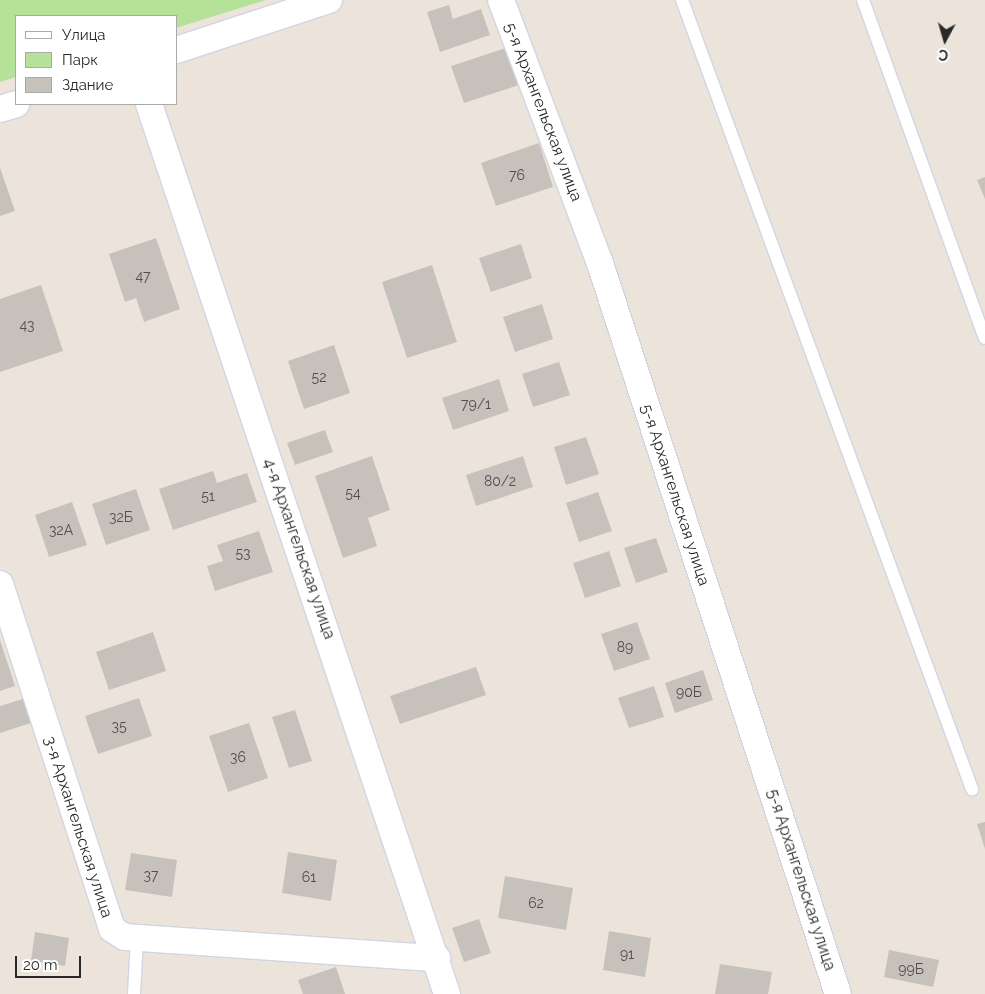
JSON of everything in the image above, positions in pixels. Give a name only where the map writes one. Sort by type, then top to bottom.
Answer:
[{"type":"street","points":[[178,49],[329,0]]},
{"type":"street","name":"5-я Архангельская улица","points":[[501,0],[600,262],[838,994]]},
{"type":"street","points":[[0,109],[15,104]]},
{"type":"street","name":"4-я Архангельская улица","points":[[149,105],[437,958],[447,994]]},
{"type":"street","name":"3-я Архангельская улица","points":[[0,584],[105,916],[112,929],[137,938],[437,958]]},
{"type":"lane","points":[[682,0],[972,789]]},
{"type":"lane","points":[[863,0],[985,338]]},
{"type":"lane","points":[[134,994],[137,938]]},
{"type":"green space","points":[[0,0],[266,0],[178,27],[178,15],[15,15],[15,77],[0,82]]},
{"type":"building","points":[[449,5],[453,19],[481,9],[490,35],[440,52],[427,12]]},
{"type":"building","points":[[506,48],[519,85],[464,103],[451,66]]},
{"type":"building","points":[[539,143],[553,187],[496,206],[481,163]]},
{"type":"building","points":[[0,168],[15,211],[0,216]]},
{"type":"building","points":[[985,177],[985,199],[977,180]]},
{"type":"building","points":[[156,238],[180,309],[144,322],[136,298],[125,302],[109,254]]},
{"type":"building","points":[[521,244],[532,278],[491,292],[479,258]]},
{"type":"building","points":[[432,265],[457,342],[407,358],[382,282]]},
{"type":"building","points":[[41,285],[63,351],[0,372],[0,299]]},
{"type":"building","points":[[542,304],[553,339],[515,352],[503,317]]},
{"type":"building","points":[[334,345],[350,393],[304,409],[288,361]]},
{"type":"building","points":[[559,362],[570,395],[533,407],[522,374]]},
{"type":"building","points":[[499,379],[509,411],[453,430],[442,398]]},
{"type":"building","points":[[325,430],[333,452],[295,465],[287,443]]},
{"type":"building","points":[[586,437],[599,474],[566,485],[554,447]]},
{"type":"building","points":[[372,456],[390,510],[368,518],[377,546],[343,558],[315,476]]},
{"type":"building","points":[[523,456],[533,487],[476,506],[466,475]]},
{"type":"building","points":[[213,471],[217,483],[247,473],[257,502],[173,530],[159,489]]},
{"type":"building","points":[[136,489],[150,530],[106,545],[92,504]]},
{"type":"building","points":[[598,492],[612,531],[579,542],[566,503]]},
{"type":"building","points":[[72,502],[87,545],[49,557],[35,515]]},
{"type":"building","points":[[259,531],[273,572],[215,591],[207,566],[223,561],[217,545]]},
{"type":"building","points":[[656,538],[668,572],[636,583],[624,548]]},
{"type":"building","points":[[609,551],[621,586],[585,598],[573,563]]},
{"type":"building","points":[[637,622],[650,659],[614,671],[601,634]]},
{"type":"building","points":[[153,632],[166,671],[109,690],[96,652]]},
{"type":"building","points":[[0,640],[15,686],[0,691]]},
{"type":"building","points":[[476,667],[486,695],[400,724],[390,696]]},
{"type":"building","points":[[703,670],[713,700],[675,713],[665,683]]},
{"type":"building","points":[[654,686],[664,717],[629,728],[618,698]]},
{"type":"building","points":[[26,698],[34,722],[0,733],[0,706]]},
{"type":"building","points":[[139,698],[152,736],[98,754],[85,716]]},
{"type":"building","points":[[295,710],[312,761],[289,768],[272,717]]},
{"type":"building","points":[[249,723],[268,778],[228,792],[209,736]]},
{"type":"building","points":[[985,822],[985,849],[977,824]]},
{"type":"building","points":[[288,852],[337,860],[331,901],[282,893]]},
{"type":"building","points":[[131,853],[177,860],[172,897],[125,890]]},
{"type":"building","points":[[505,876],[573,888],[566,930],[498,918]]},
{"type":"building","points":[[479,919],[491,953],[464,962],[452,928]]},
{"type":"building","points":[[609,931],[651,938],[645,977],[603,970]]},
{"type":"building","points":[[35,932],[69,938],[65,966],[31,961]]},
{"type":"building","points":[[889,950],[939,960],[933,987],[884,977]]},
{"type":"building","points":[[720,964],[772,972],[768,994],[715,994]]},
{"type":"building","points":[[336,967],[345,994],[303,994],[298,980]]}]
